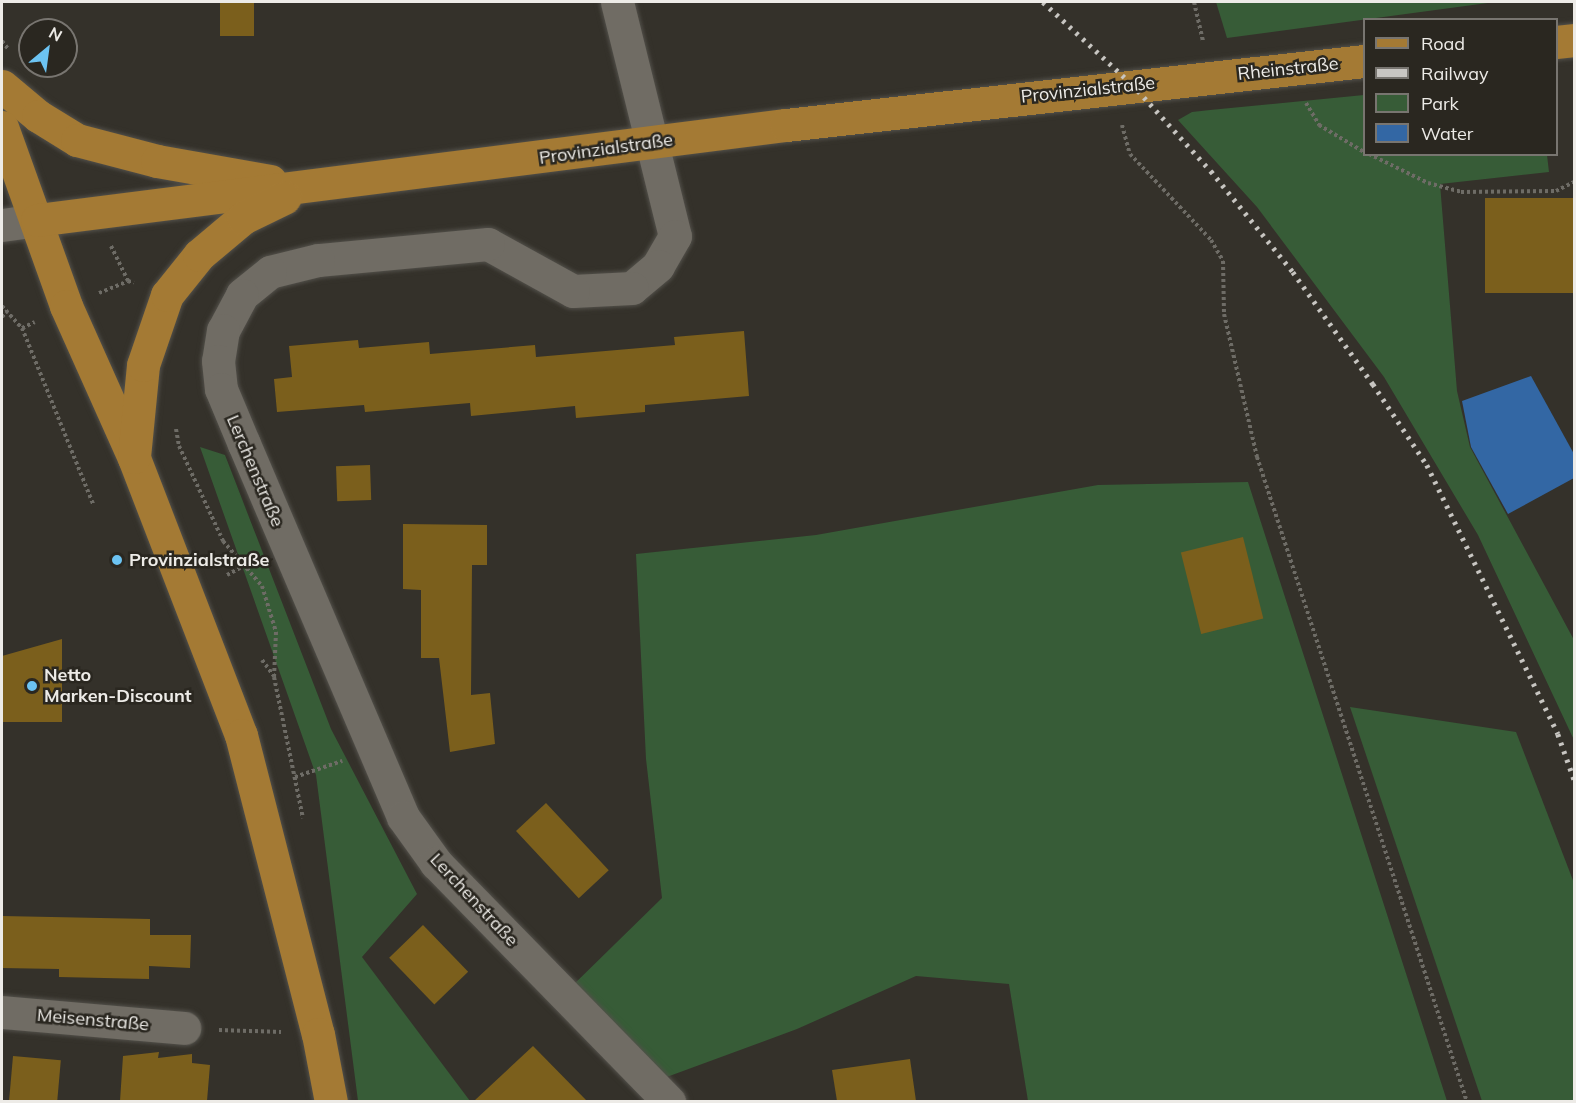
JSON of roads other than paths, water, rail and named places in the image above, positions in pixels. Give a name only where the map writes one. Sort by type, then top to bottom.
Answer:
[{"type":"main road","points":[[1558,42],[1575,40]]},
{"type":"main road","name":"Rheinstraße","points":[[1211,77],[1363,61]]},
{"type":"main road","name":"Provinzialstraße","points":[[37,220],[655,141],[1116,86],[1211,77]]},
{"type":"main road","points":[[2,86],[38,117],[77,140],[157,161],[307,187]]},
{"type":"main road","points":[[2,127],[66,306],[134,458],[241,735],[318,1034],[331,1101]]},
{"type":"main road","points":[[134,458],[143,365],[167,295],[199,255],[243,218],[307,187]]},
{"type":"street","name":"Lerchenstraße","points":[[617,2],[655,141],[675,236],[658,266],[632,288],[573,291],[488,244],[318,260],[270,272],[242,295],[224,330],[218,360],[221,389],[403,817],[436,863],[669,1101]]},
{"type":"street","name":"Provinzialstraße","points":[[2,225],[37,220]]},
{"type":"street","name":"Meisenstraße","points":[[2,1012],[184,1028]]},
{"type":"water","points":[[1531,376],[1574,454],[1574,478],[1508,514],[1471,447],[1462,401]]},
{"type":"railway","points":[[1043,2],[1132,84],[1211,171],[1293,272],[1373,384],[1427,465],[1558,734],[1574,779]]},
{"type":"place","name":"Provinzialstraße","points":[[117,560]]},
{"type":"place","name":"Netto Marken-Discount","points":[[32,686]]}]
